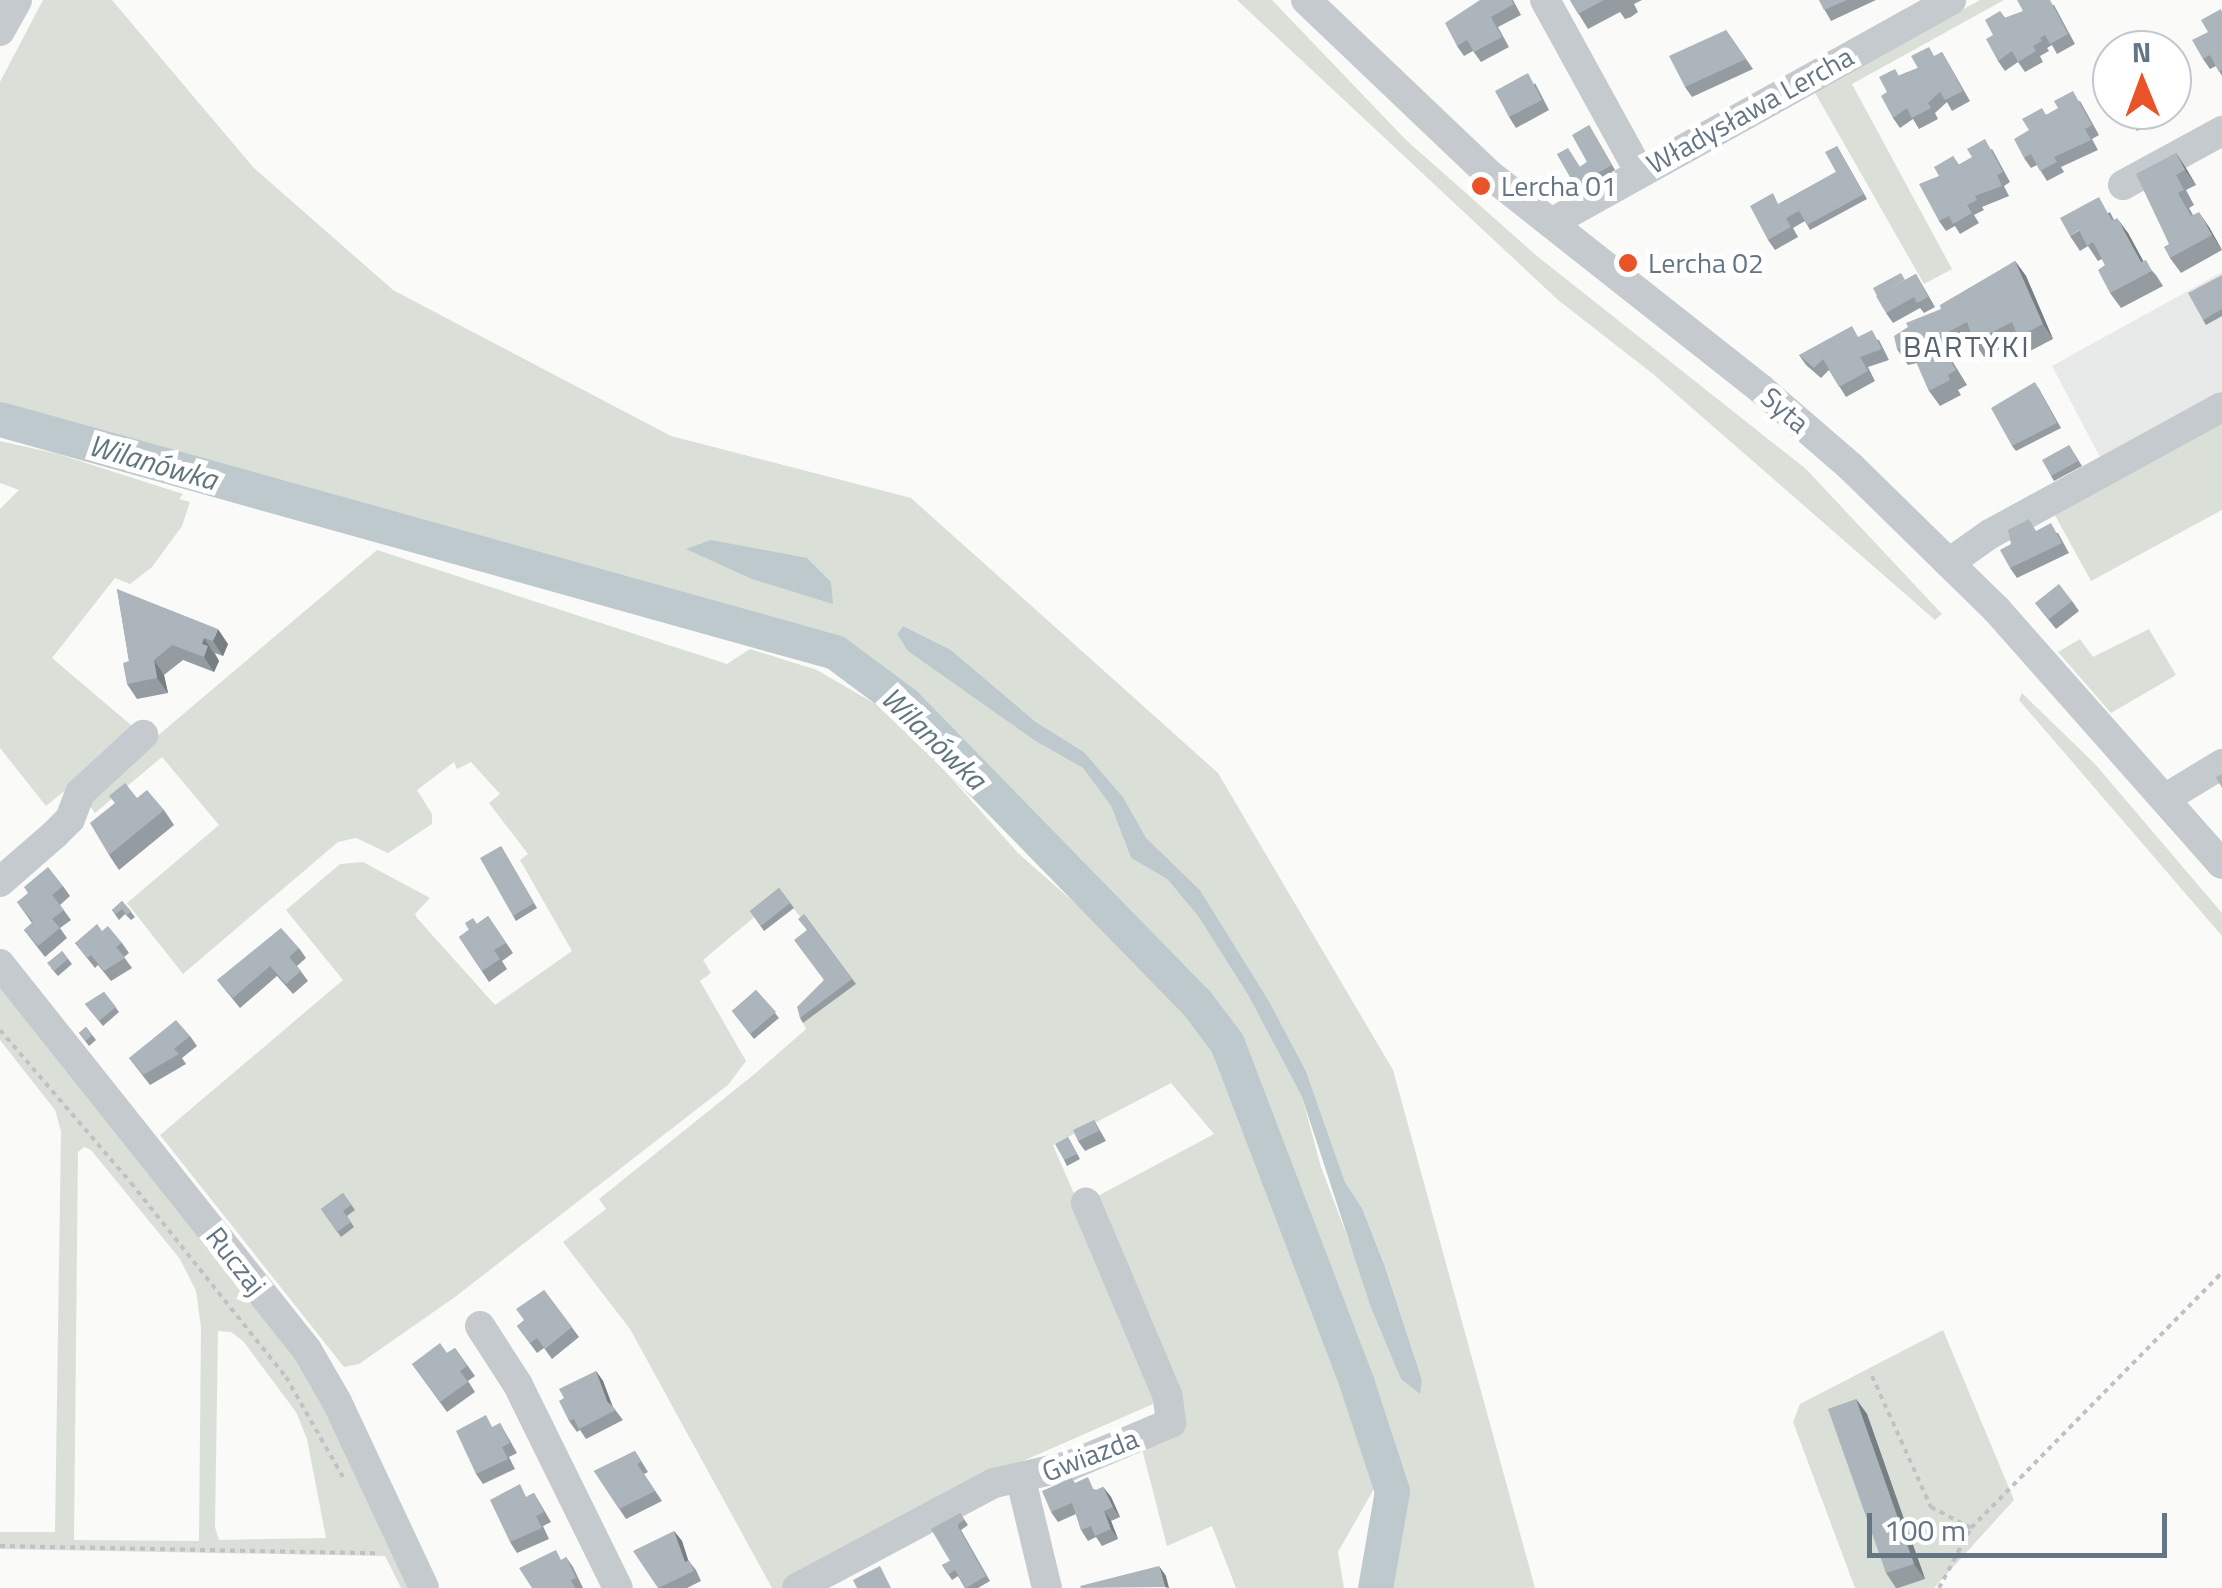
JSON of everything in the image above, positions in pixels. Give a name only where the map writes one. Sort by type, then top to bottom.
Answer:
[{"type":"street","points":[[0,31],[17,0]]},
{"type":"street","name":"Syta","points":[[1306,0],[1473,160],[1761,389],[1949,563],[1997,610],[2222,864]]},
{"type":"street","points":[[1545,0],[1639,171]]},
{"type":"street","name":"Władysława Lercha","points":[[1551,224],[1639,171],[1951,0]]},
{"type":"street","points":[[2123,185],[2222,130]]},
{"type":"street","points":[[1949,563],[1990,534],[2222,407]]},
{"type":"street","points":[[0,882],[56,834],[70,818],[80,792],[143,736]]},
{"type":"street","points":[[2166,798],[2222,764]]},
{"type":"street","name":"Ruczaj","points":[[0,964],[307,1350],[337,1402],[424,1588]]},
{"type":"street","name":"Gwiazda","points":[[797,1588],[994,1483],[1021,1480],[1069,1466],[1166,1426],[1173,1418],[1168,1397],[1086,1203]]},
{"type":"street","points":[[480,1326],[518,1384],[618,1588]]},
{"type":"street","points":[[1021,1480],[1047,1588]]},
{"type":"path","points":[[0,1030],[132,1182],[286,1377],[346,1483]]},
{"type":"path","points":[[1939,1588],[1972,1528],[2222,1273]]},
{"type":"path","points":[[1872,1376],[1930,1507],[1972,1528]]},
{"type":"path","points":[[0,1546],[380,1552]]},
{"type":"shaded area","points":[[43,0],[112,0],[253,167],[393,290],[671,436],[911,498],[1218,773],[1393,1070],[1535,1588],[1386,1588],[1400,1489],[1382,1420],[1239,1034],[914,700],[824,641],[0,402],[0,82]],"holes":[[[903,626],[951,650],[1036,722],[1084,752],[1123,797],[1145,838],[1200,890],[1269,1001],[1306,1071],[1345,1182],[1362,1208],[1385,1265],[1422,1380],[1401,1379],[1321,1167],[1302,1097],[1248,995],[1198,916],[1167,879],[1131,858],[1111,806],[1083,768],[1037,742],[897,634]]]},
{"type":"shaded area","points":[[1237,0],[1272,0],[1406,140],[1537,256],[1806,469],[1942,614],[1935,620],[1653,374],[1558,300]]},
{"type":"shaded area","points":[[1980,0],[2004,0],[1852,84],[1952,269],[1924,284],[1814,91]]},
{"type":"shaded area","points":[[2222,272],[2222,397],[2103,463],[2052,366]]},
{"type":"shaded area","points":[[2222,418],[2222,510],[2091,581],[2052,510]]},
{"type":"shaded area","points":[[0,441],[58,454],[183,494],[179,499],[190,502],[182,526],[152,567],[130,584],[115,578],[52,658],[138,731],[46,806],[0,748],[0,509],[19,490],[0,483]]},
{"type":"shaded area","points":[[711,540],[807,558],[831,582],[833,604],[752,579],[686,549]]},
{"type":"shaded area","points":[[377,550],[727,664],[750,649],[817,670],[896,716],[1018,853],[1112,936],[1215,1045],[1245,1117],[1279,1223],[1334,1349],[1361,1440],[1379,1480],[1338,1552],[1344,1588],[1236,1588],[1212,1526],[1167,1546],[1140,1441],[1181,1425],[1094,1198],[1214,1134],[1171,1083],[1053,1145],[1158,1388],[1153,1404],[1007,1468],[783,1588],[772,1588],[630,1329],[563,1242],[606,1209],[599,1199],[757,1072],[806,1029],[803,1023],[855,985],[782,894],[703,960],[711,973],[700,981],[746,1061],[728,1085],[455,1297],[359,1364],[344,1367],[160,1135],[343,980],[286,910],[340,864],[363,862],[430,898],[415,914],[417,918],[495,1005],[572,951],[520,860],[528,854],[489,803],[500,794],[471,762],[457,769],[454,762],[417,790],[432,814],[432,824],[388,853],[356,838],[338,842],[183,974],[127,903],[219,825],[162,757],[95,813],[84,798]]},
{"type":"shaded area","points":[[903,626],[951,650],[1036,722],[1084,752],[1123,797],[1146,838],[1200,890],[1269,1001],[1306,1071],[1345,1182],[1362,1208],[1385,1266],[1422,1380],[1420,1394],[1401,1379],[1370,1305],[1302,1097],[1248,995],[1198,916],[1167,879],[1131,858],[1111,806],[1083,768],[1037,742],[908,651],[897,634]]},
{"type":"shaded area","points":[[2149,629],[2176,675],[2111,713],[2058,652],[2080,639],[2093,657]]},
{"type":"shaded area","points":[[2022,693],[2095,764],[2222,913],[2222,936],[2019,700]]},
{"type":"shaded area","points":[[0,980],[300,1353],[415,1588],[401,1588],[385,1556],[0,1549],[0,1532],[55,1532],[61,1131],[55,1110],[0,1040]],"holes":[[[84,1147],[91,1150],[180,1259],[196,1291],[201,1327],[199,1541],[74,1540],[78,1152]],[[218,1331],[231,1332],[243,1341],[296,1412],[307,1439],[326,1538],[219,1540],[215,1527]]]},
{"type":"shaded area","points":[[1943,1330],[2014,1500],[1934,1588],[1855,1588],[1793,1422],[1800,1404]]},
{"type":"building","points":[[1480,0],[1511,0],[1514,4],[1491,17],[1502,37],[1474,52],[1467,40],[1457,46],[1445,23]]},
{"type":"building","points":[[1570,0],[1604,0],[1578,14]]},
{"type":"building","points":[[1819,0],[1847,0],[1824,10]]},
{"type":"building","points":[[2017,0],[2050,0],[2068,34],[2050,44],[2045,35],[2033,46],[2036,51],[2018,62],[2012,51],[1998,61],[1986,39],[1993,35],[1985,20],[2000,11],[2004,18],[2023,11]]},
{"type":"building","points":[[2221,9],[2219,72],[2210,55],[2203,59],[2192,40],[2208,32],[2201,20]]},
{"type":"building","points":[[1726,30],[1746,59],[1685,87],[1669,56]]},
{"type":"building","points":[[1929,47],[1934,56],[1942,52],[1963,91],[1945,100],[1940,92],[1928,103],[1931,108],[1912,118],[1907,108],[1893,118],[1881,96],[1887,92],[1879,77],[1895,69],[1899,76],[1918,68],[1911,56]]},
{"type":"building","points":[[1528,73],[1542,100],[1509,117],[1495,91]]},
{"type":"building","points":[[2073,91],[2092,125],[2085,129],[2091,140],[2054,157],[2057,162],[2040,171],[2031,154],[2024,158],[2014,139],[2029,130],[2022,119],[2042,108],[2046,115],[2058,108],[2054,101]]},
{"type":"building","points":[[1589,125],[1612,165],[1575,186],[1557,154],[1568,148],[1580,167],[1587,162],[1572,135]]},
{"type":"building","points":[[1985,139],[2003,172],[1997,175],[2002,186],[1975,196],[1977,200],[1967,205],[1972,213],[1953,224],[1949,216],[1939,221],[1919,184],[1939,176],[1934,167],[1953,156],[1958,165],[1972,157],[1967,149]]},
{"type":"building","points":[[1837,146],[1864,194],[1807,225],[1791,197],[1836,172],[1825,152]]},
{"type":"building","points":[[2176,153],[2185,170],[2176,175],[2184,190],[2178,193],[2191,216],[2199,212],[2212,235],[2170,258],[2164,247],[2169,244],[2136,174]]},
{"type":"building","points":[[1773,193],[1778,204],[1791,197],[1799,211],[1786,218],[1791,227],[1768,240],[1750,206]]},
{"type":"building","points":[[2099,197],[2112,221],[2117,218],[2141,262],[2146,260],[2152,271],[2110,293],[2098,270],[2105,265],[2093,242],[2087,246],[2079,230],[2070,236],[2060,218]]},
{"type":"building","points":[[2015,261],[2043,324],[2018,337],[2012,322],[1974,342],[1967,322],[1937,338],[1956,370],[1948,375],[1950,380],[1929,391],[1910,348],[1897,349],[1894,336],[1908,327],[1906,323],[1941,309],[1940,305]]},
{"type":"building","points":[[1901,273],[1905,280],[1877,296],[1873,288]]},
{"type":"building","points":[[1916,274],[1928,297],[1917,303],[1914,297],[1886,313],[1876,296]]},
{"type":"building","points":[[2222,275],[2222,309],[2203,320],[2188,293]]},
{"type":"building","points":[[1852,326],[1858,337],[1872,330],[1882,349],[1860,357],[1868,371],[1839,387],[1823,359],[1814,368],[1799,355]]},
{"type":"building","points":[[2035,382],[2057,423],[2012,446],[1991,408]]},
{"type":"building","points":[[2069,445],[2078,461],[2051,476],[2042,460]]},
{"type":"building","points":[[2029,519],[2036,531],[2051,523],[2062,543],[2010,568],[2000,550],[2011,544],[2008,530]]},
{"type":"building","points":[[2059,584],[2072,601],[2049,619],[2035,603]]},
{"type":"building","points":[[117,589],[218,629],[213,641],[204,638],[202,644],[208,646],[204,657],[172,645],[154,660],[157,678],[127,684],[123,663],[129,661]]},
{"type":"building","points":[[125,783],[137,798],[147,790],[164,810],[109,855],[90,823],[115,803],[109,796]]},
{"type":"building","points":[[501,846],[534,903],[513,916],[480,858]]},
{"type":"building","points":[[48,867],[63,886],[52,895],[64,910],[52,919],[60,928],[38,946],[24,930],[33,922],[17,902],[28,893],[24,887]]},
{"type":"building","points":[[779,888],[790,903],[761,926],[750,911]]},
{"type":"building","points":[[122,901],[131,911],[127,915],[122,909],[116,914],[112,910]]},
{"type":"building","points":[[804,914],[852,979],[800,1018],[797,1007],[824,980],[794,940],[807,930],[798,919]]},
{"type":"building","points":[[488,916],[506,943],[494,950],[500,959],[482,971],[459,937],[469,930],[465,923],[473,918],[477,924]]},
{"type":"building","points":[[97,924],[102,931],[108,926],[122,943],[116,947],[125,958],[104,971],[75,943]]},
{"type":"building","points":[[281,928],[299,948],[289,957],[301,971],[286,984],[270,966],[233,998],[217,980]]},
{"type":"building","points":[[62,951],[68,959],[54,971],[47,963]]},
{"type":"building","points":[[756,990],[776,1012],[750,1034],[732,1011]]},
{"type":"building","points":[[104,992],[116,1007],[99,1021],[85,1004]]},
{"type":"building","points":[[176,1020],[190,1036],[174,1049],[179,1054],[143,1075],[129,1058]]},
{"type":"building","points":[[86,1027],[92,1035],[86,1041],[79,1033]]},
{"type":"building","points":[[1094,1120],[1099,1131],[1078,1141],[1073,1130]]},
{"type":"building","points":[[1068,1137],[1077,1154],[1064,1160],[1055,1144]]},
{"type":"building","points":[[343,1193],[351,1205],[343,1211],[351,1222],[337,1232],[321,1209]]},
{"type":"building","points":[[544,1290],[572,1327],[545,1349],[537,1338],[530,1343],[517,1326],[524,1320],[516,1309]]},
{"type":"building","points":[[440,1343],[447,1353],[455,1348],[467,1366],[460,1371],[468,1382],[440,1402],[412,1364]]},
{"type":"building","points":[[596,1371],[607,1401],[616,1410],[579,1429],[574,1419],[569,1421],[559,1401],[564,1398],[559,1389]]},
{"type":"building","points":[[1856,1399],[1914,1564],[1886,1573],[1828,1409]]},
{"type":"building","points":[[486,1415],[492,1427],[500,1423],[510,1443],[502,1447],[508,1459],[476,1474],[456,1431]]},
{"type":"building","points":[[635,1451],[641,1462],[637,1464],[655,1491],[619,1509],[594,1471]]},
{"type":"building","points":[[1088,1477],[1094,1491],[1103,1487],[1113,1507],[1104,1511],[1111,1529],[1095,1536],[1091,1526],[1081,1530],[1072,1503],[1051,1512],[1042,1491],[1072,1478],[1075,1483]]},
{"type":"building","points":[[520,1484],[526,1497],[534,1493],[544,1512],[536,1516],[542,1528],[510,1542],[490,1500]]},
{"type":"building","points":[[960,1513],[964,1520],[957,1525],[986,1576],[966,1588],[955,1570],[948,1575],[942,1565],[950,1561],[931,1529]]},
{"type":"building","points":[[674,1531],[685,1562],[689,1560],[694,1571],[658,1588],[633,1551]]},
{"type":"building","points":[[556,1550],[561,1560],[566,1557],[576,1578],[571,1580],[575,1588],[532,1588],[519,1568]]},
{"type":"building","points":[[880,1566],[891,1588],[857,1588],[853,1580]]},
{"type":"building","points":[[1159,1566],[1165,1587],[1080,1586]]},
{"type":"waterway","name":"Wilanówka","points":[[0,419],[835,652],[905,704],[1196,1002],[1227,1043],[1357,1384],[1392,1491],[1375,1588]]},
{"type":"place","name":"Lercha 01","points":[[1481,186]]},
{"type":"place","name":"Lercha 02","points":[[1628,263]]},
{"type":"district","name":"BARTYKI","points":[[1967,346]]}]
